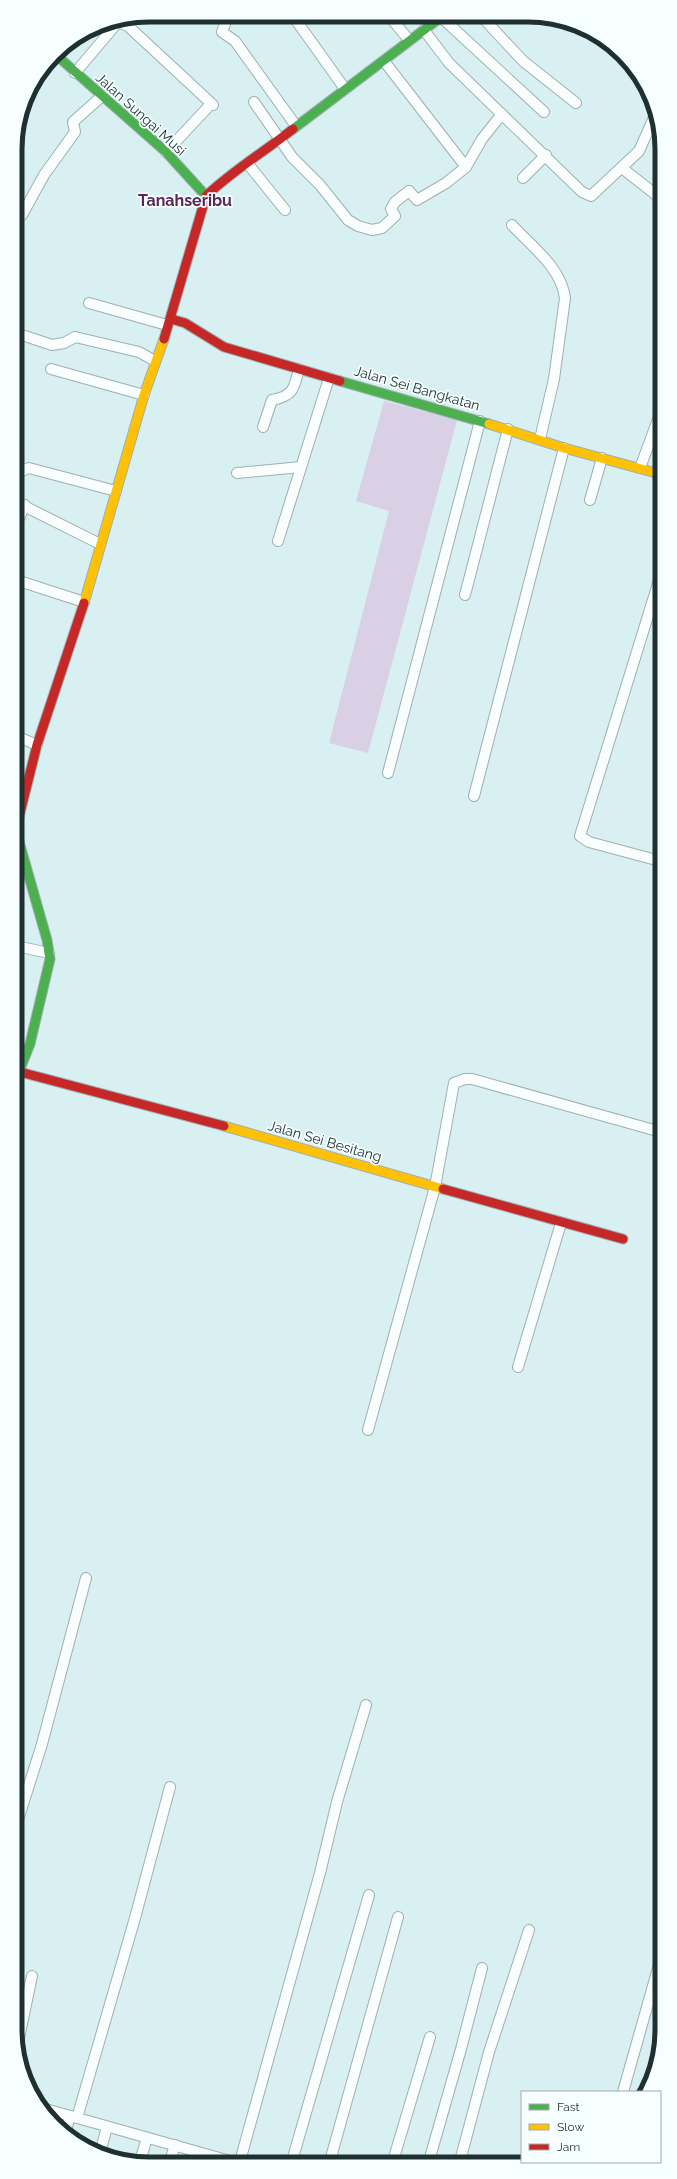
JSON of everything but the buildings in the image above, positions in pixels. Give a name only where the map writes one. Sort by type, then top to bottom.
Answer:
[{"type":"main road","points":[[22,806],[37,745],[84,602],[144,395],[169,322],[206,196],[224,179],[248,164],[434,22]]},
{"type":"main road","name":"Jalan Sungai Musi","points":[[60,58],[166,152],[206,196]]},
{"type":"main road","name":"Jalan Sei Bangkatan","points":[[169,322],[185,323],[224,347],[480,420],[564,448],[655,472]]},
{"type":"main road","points":[[22,852],[50,959],[34,1026],[22,1063]]},
{"type":"main road","name":"Jalan Sei Besitang","points":[[22,1076],[213,1123],[561,1223],[623,1238]]},
{"type":"street","points":[[225,22],[221,31],[235,41],[296,126]]},
{"type":"street","points":[[297,22],[345,89]]},
{"type":"street","points":[[394,22],[409,40]]},
{"type":"street","points":[[446,22],[544,112]]},
{"type":"street","points":[[487,22],[523,61],[576,104]]},
{"type":"street","points":[[123,24],[128,26],[214,105],[210,105],[166,152]]},
{"type":"street","points":[[75,73],[114,27]]},
{"type":"street","points":[[424,30],[449,63],[546,155],[582,192],[591,196],[639,151],[652,121]]},
{"type":"street","points":[[384,61],[466,167]]},
{"type":"street","points":[[22,215],[44,175],[75,132],[72,122],[102,96]]},
{"type":"street","points":[[254,102],[292,157],[320,185],[348,220],[358,226],[372,230],[382,228],[395,216],[391,209],[395,202],[409,191],[417,200],[446,183],[466,167],[482,140],[502,114]]},
{"type":"street","points":[[523,178],[546,155]]},
{"type":"street","points":[[248,164],[285,210]]},
{"type":"street","points":[[622,168],[655,194]]},
{"type":"street","points":[[512,225],[555,270],[564,287],[565,298],[554,379],[540,439]]},
{"type":"street","points":[[89,303],[169,322]]},
{"type":"street","points":[[25,336],[52,345],[64,343],[75,337],[139,352],[155,361]]},
{"type":"street","points":[[51,369],[144,395]]},
{"type":"street","points":[[263,427],[272,400],[290,394],[293,390],[299,369]]},
{"type":"street","points":[[278,541],[329,378]]},
{"type":"street","points":[[388,773],[480,420]]},
{"type":"street","points":[[640,468],[655,428]]},
{"type":"street","points":[[465,595],[508,430]]},
{"type":"street","points":[[474,796],[564,448]]},
{"type":"street","points":[[590,500],[602,458]]},
{"type":"street","points":[[237,473],[301,467]]},
{"type":"street","points":[[22,471],[29,468],[116,491]]},
{"type":"street","points":[[22,505],[100,544]]},
{"type":"street","points":[[22,582],[84,602]]},
{"type":"street","points":[[655,593],[580,836],[589,842],[655,860]]},
{"type":"street","points":[[22,739],[37,745]]},
{"type":"street","points":[[22,947],[49,953]]},
{"type":"street","points":[[368,1430],[434,1187],[453,1085],[465,1079],[472,1079],[571,1105],[655,1130]]},
{"type":"street","points":[[518,1367],[561,1223]]},
{"type":"street","points":[[22,1807],[42,1744],[86,1578]]},
{"type":"street","points":[[241,2157],[320,1873],[337,1802],[366,1705]]},
{"type":"street","points":[[68,2128],[74,2117],[135,1918],[170,1787]]},
{"type":"street","points":[[293,2157],[368,1895]]},
{"type":"street","points":[[331,2157],[398,1917]]},
{"type":"street","points":[[461,2157],[489,2052],[529,1930]]},
{"type":"street","points":[[430,2157],[482,1968]]},
{"type":"street","points":[[22,2024],[32,1976]]},
{"type":"street","points":[[623,2091],[655,1979]]},
{"type":"street","points":[[394,2157],[430,2037]]},
{"type":"street","points":[[51,2111],[214,2157]]},
{"type":"street","points":[[102,2147],[107,2127]]},
{"type":"street","points":[[141,2157],[147,2138]]},
{"type":"street","points":[[171,2157],[175,2145]]},
{"type":"shaded area","points":[[384,401],[457,420],[368,753],[329,743],[389,511],[356,501]]},
{"type":"traffic: fast","points":[[293,129],[434,22]]},
{"type":"traffic: fast","points":[[60,58],[166,152],[206,196]]},
{"type":"traffic: fast","points":[[340,381],[489,424]]},
{"type":"traffic: fast","points":[[22,852],[47,940],[50,959],[30,1044],[22,1064]]},
{"type":"traffic: slow","points":[[84,603],[144,395],[164,339]]},
{"type":"traffic: slow","points":[[489,424],[564,448],[655,473]]},
{"type":"traffic: slow","points":[[224,1126],[443,1189]]},
{"type":"traffic: jam","points":[[164,339],[206,196],[237,170],[293,129]]},
{"type":"traffic: jam","points":[[171,319],[185,323],[224,347],[340,381]]},
{"type":"traffic: jam","points":[[22,805],[37,745],[84,603]]},
{"type":"traffic: jam","points":[[22,1073],[224,1126]]},
{"type":"traffic: jam","points":[[443,1189],[623,1239]]},
{"type":"district","name":"Tanahseribu","points":[[185,200]]}]
